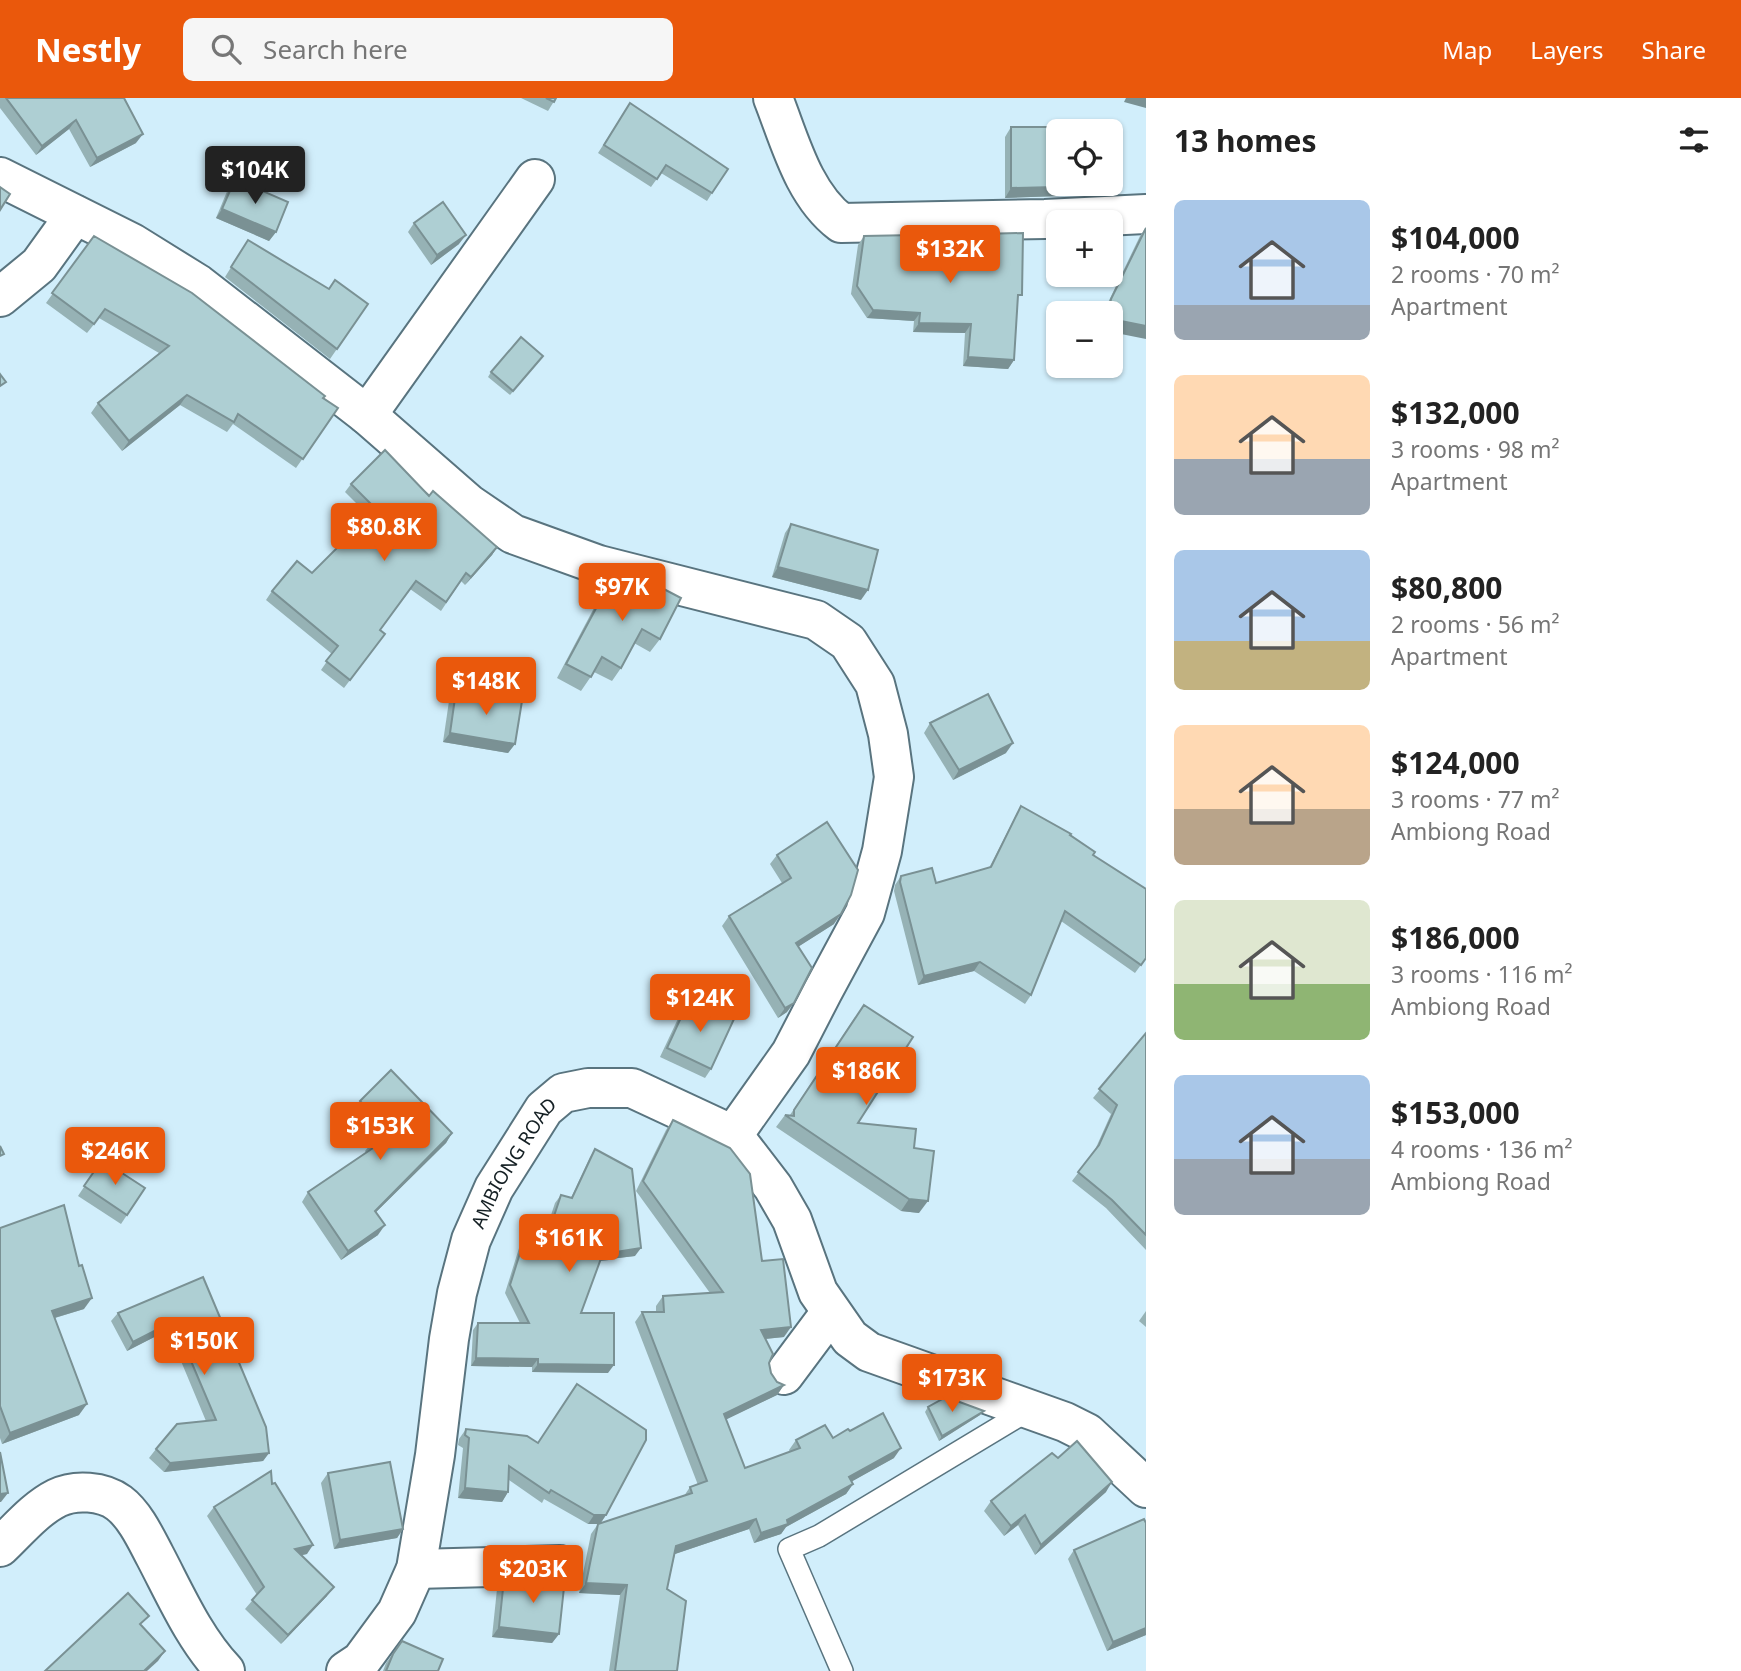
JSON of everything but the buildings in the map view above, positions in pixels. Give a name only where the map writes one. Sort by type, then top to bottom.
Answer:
[{"type":"street","points":[[773,98],[804,176],[829,214],[841,223],[1146,214]]},
{"type":"street","points":[[0,177],[132,243],[198,284],[367,415],[469,504],[513,534],[599,565],[816,620],[848,642],[874,684],[888,734],[894,777],[882,851],[865,912],[791,1053],[733,1135]]},
{"type":"street","points":[[367,415],[535,179]]},
{"type":"street","points":[[0,297],[39,265],[75,215]]},
{"type":"street","name":"AMBIONG ROAD","points":[[354,1666],[397,1612],[416,1569],[427,1511],[453,1316],[471,1240],[494,1188],[544,1109],[563,1093],[574,1090],[607,1086],[632,1088],[733,1135],[774,1187],[792,1220],[818,1292],[850,1338],[869,1352],[1065,1422],[1087,1433],[1146,1488]]},
{"type":"street","points":[[784,1375],[831,1312]]},
{"type":"street","points":[[0,1547],[41,1507],[60,1496],[101,1493],[120,1503],[142,1532],[198,1637],[225,1671]]},
{"type":"street","points":[[416,1569],[560,1566]]},
{"type":"lane","points":[[842,1671],[789,1549],[819,1536],[1030,1409]]}]
